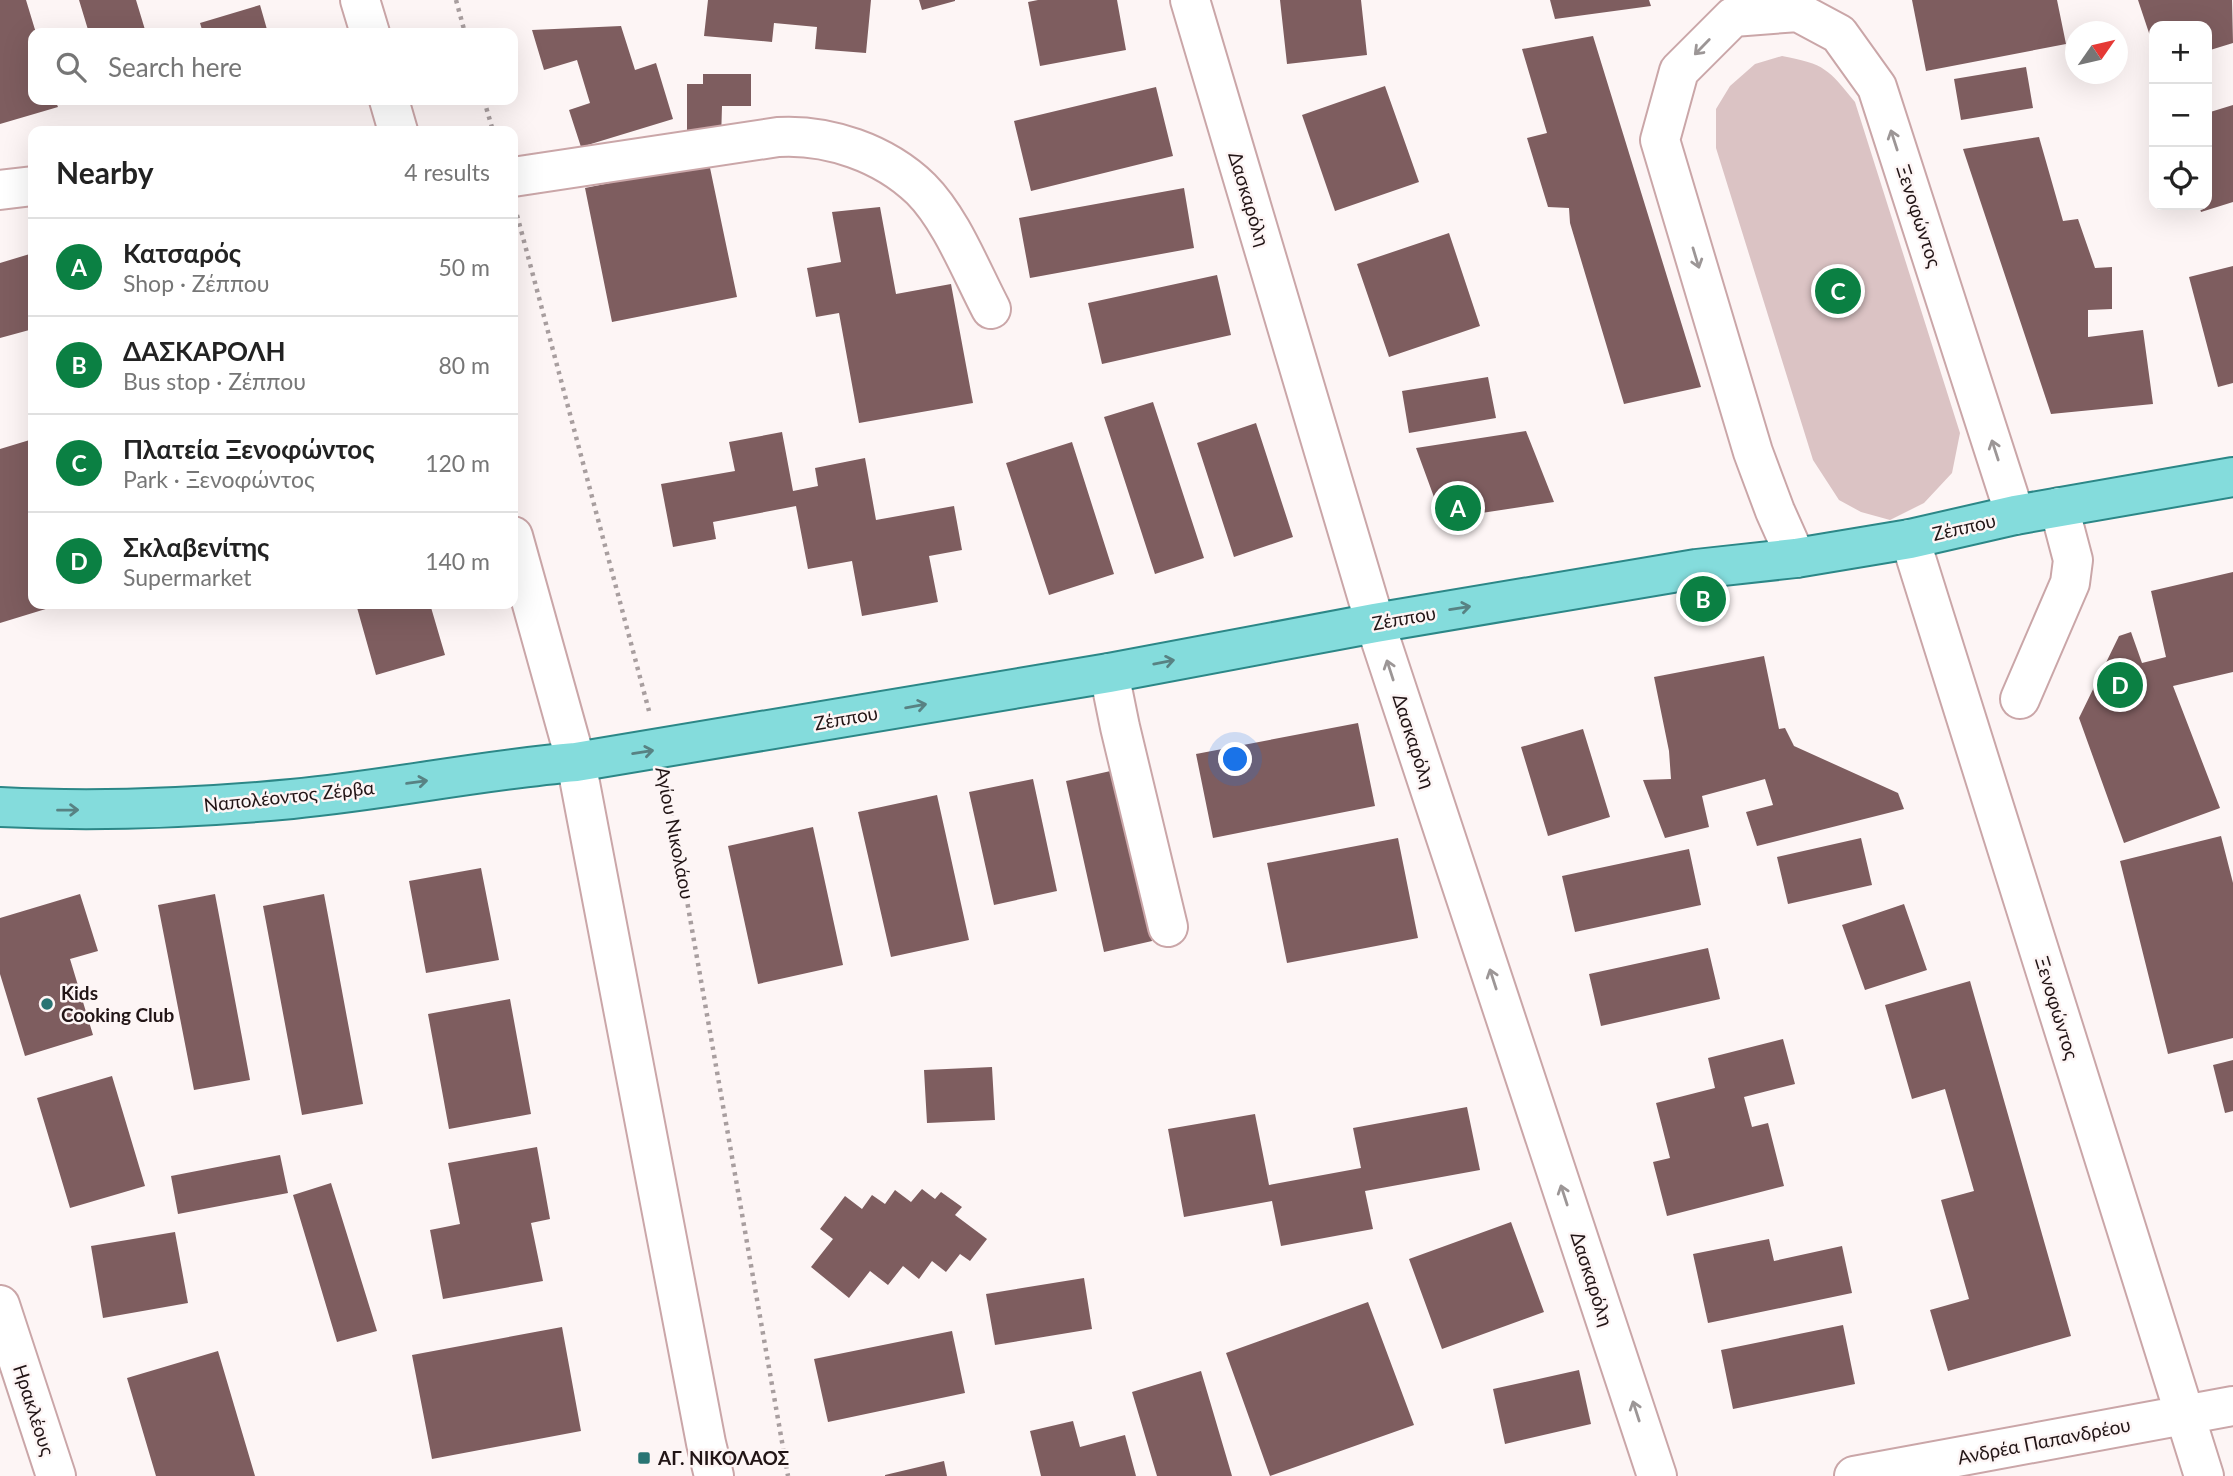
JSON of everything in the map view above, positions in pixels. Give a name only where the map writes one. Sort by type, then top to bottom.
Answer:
[{"type":"main road","name":"Ζέππου","points":[[576,762],[1109,673],[1375,623],[1696,569],[1796,558],[1910,539],[2015,515],[2233,477]]},
{"type":"main road","name":"Ναπολέοντος Ζέρβα","points":[[0,807],[53,810],[134,808],[293,799],[576,762]]},
{"type":"street","points":[[360,0],[368,28]]},
{"type":"street","name":"Δασκαρόλη","points":[[1190,0],[1375,623],[1657,1476]]},
{"type":"street","name":"Ξενοφώντος","points":[[1796,558],[1753,452],[1660,140],[1678,71],[1730,8],[1798,12],[1839,34],[1877,87],[2015,515]]},
{"type":"street","points":[[390,105],[397,126]]},
{"type":"street","points":[[518,195],[778,137],[800,135],[828,141],[865,152],[892,167],[921,189],[945,220],[991,309]]},
{"type":"street","points":[[0,190],[28,187]]},
{"type":"street","points":[[2020,699],[2070,583],[2073,560],[2059,507]]},
{"type":"street","name":"Ξενοφώντος","points":[[1910,539],[2204,1476]]},
{"type":"street","points":[[518,554],[576,762],[714,1476]]},
{"type":"street","points":[[1109,673],[1168,927]]},
{"type":"street","name":"Ηρακλέους","points":[[0,1305],[56,1476]]},
{"type":"street","name":"Ανδρέα Παπανδρέου","points":[[1854,1476],[2233,1406]]},
{"type":"path","points":[[456,0],[464,28]]},
{"type":"path","points":[[485,105],[492,126]]},
{"type":"path","name":"Αγίου Νικολάου","points":[[518,211],[659,750],[680,854],[788,1476]]},
{"type":"shaded area","points":[[1782,56],[1808,62],[1825,70],[1855,102],[1960,433],[1952,473],[1924,503],[1890,520],[1861,512],[1839,500],[1813,460],[1716,148],[1716,109],[1730,86],[1755,64]]},
{"type":"building","points":[[0,0],[26,0],[34,28],[28,28],[28,105],[58,107],[0,124]]},
{"type":"building","points":[[79,0],[136,0],[144,28],[87,28]]},
{"type":"building","points":[[708,0],[871,0],[866,53],[815,49],[817,27],[774,23],[772,42],[704,36]]},
{"type":"building","points":[[919,0],[955,0],[955,1],[922,10]]},
{"type":"building","points":[[1117,0],[1126,50],[1040,66],[1028,2]]},
{"type":"building","points":[[1280,0],[1361,0],[1367,55],[1287,64]]},
{"type":"building","points":[[1550,0],[1649,0],[1651,6],[1555,19]]},
{"type":"building","points":[[1912,0],[2057,0],[2065,44],[1926,71]]},
{"type":"building","points":[[2138,0],[2232,0],[2233,43],[2212,49],[2212,21],[2149,21],[2149,33]]},
{"type":"building","points":[[260,5],[267,28],[202,28],[200,23]]},
{"type":"building","points":[[621,26],[635,70],[656,63],[673,119],[581,147],[569,110],[590,103],[577,60],[544,70],[532,30]]},
{"type":"building","points":[[1593,36],[1701,387],[1624,404],[1570,223],[1569,208],[1548,207],[1527,138],[1547,133],[1522,49]]},
{"type":"building","points":[[2026,67],[2033,108],[1961,120],[1954,79]]},
{"type":"building","points":[[703,74],[751,74],[751,106],[722,106],[721,140],[687,140],[687,84],[703,84]]},
{"type":"building","points":[[1385,86],[1419,182],[1335,211],[1302,115]]},
{"type":"building","points":[[1156,87],[1173,156],[1031,191],[1014,121]]},
{"type":"building","points":[[2233,105],[2233,202],[2212,209],[2212,147],[2212,111]]},
{"type":"building","points":[[2039,137],[2063,221],[2078,219],[2095,268],[2112,267],[2112,309],[2088,310],[2088,337],[2143,330],[2153,404],[2051,414],[1963,149]]},
{"type":"building","points":[[709,163],[737,297],[612,322],[585,188]]},
{"type":"building","points":[[1184,188],[1194,248],[1030,278],[1019,218]]},
{"type":"building","points":[[880,207],[896,294],[951,284],[973,403],[859,423],[839,313],[816,317],[807,268],[841,262],[832,212]]},
{"type":"building","points":[[1449,233],[1480,326],[1389,357],[1357,264]]},
{"type":"building","points":[[28,255],[28,330],[0,338],[0,263]]},
{"type":"building","points":[[2233,266],[2233,383],[2218,387],[2189,277]]},
{"type":"building","points":[[1217,275],[1231,335],[1102,364],[1088,303]]},
{"type":"building","points":[[1488,377],[1496,418],[1409,433],[1402,391]]},
{"type":"building","points":[[1153,402],[1204,558],[1155,574],[1104,417]]},
{"type":"building","points":[[1256,423],[1293,537],[1234,557],[1197,443]]},
{"type":"building","points":[[1526,431],[1554,502],[1442,519],[1416,448]]},
{"type":"building","points":[[782,432],[793,491],[818,486],[815,468],[865,458],[876,520],[954,506],[962,550],[929,556],[938,602],[862,616],[852,561],[808,569],[796,506],[713,522],[716,539],[673,547],[661,484],[735,471],[729,442]]},
{"type":"building","points":[[28,441],[28,609],[46,609],[0,623],[0,449]]},
{"type":"building","points":[[1072,442],[1114,574],[1049,595],[1006,463]]},
{"type":"building","points":[[2233,572],[2233,672],[2173,686],[2220,808],[2124,843],[2079,718],[2119,636],[2131,632],[2142,663],[2166,657],[2151,591]]},
{"type":"building","points":[[357,609],[431,609],[445,655],[376,675]]},
{"type":"building","points":[[1764,656],[1779,729],[1785,728],[1794,746],[1898,793],[1904,809],[1757,846],[1746,812],[1773,805],[1765,779],[1702,796],[1709,827],[1665,838],[1643,780],[1671,779],[1669,751],[1654,677]]},
{"type":"building","points":[[1358,723],[1375,806],[1213,838],[1196,754]]},
{"type":"building","points":[[1583,729],[1610,817],[1548,836],[1521,747]]},
{"type":"building","points":[[1115,770],[1152,941],[1104,952],[1066,781]]},
{"type":"building","points":[[1033,779],[1057,891],[994,905],[969,792]]},
{"type":"building","points":[[937,795],[969,940],[891,957],[858,812]]},
{"type":"building","points":[[813,827],[843,965],[758,984],[728,846]]},
{"type":"building","points":[[2221,836],[2233,883],[2233,1038],[2168,1054],[2120,861]]},
{"type":"building","points":[[1398,838],[1418,938],[1287,963],[1267,863]]},
{"type":"building","points":[[1861,838],[1872,885],[1788,904],[1777,857]]},
{"type":"building","points":[[1689,849],[1701,905],[1575,932],[1562,876]]},
{"type":"building","points":[[481,868],[499,960],[426,973],[409,881]]},
{"type":"building","name":"Kids Cooking Club","points":[[80,894],[98,951],[70,959],[93,1035],[25,1056],[0,974],[0,918]]},
{"type":"building","points":[[215,894],[250,1080],[194,1090],[158,905]]},
{"type":"building","points":[[324,894],[363,1104],[302,1115],[263,906]]},
{"type":"building","points":[[1904,904],[1927,970],[1865,990],[1842,925]]},
{"type":"building","points":[[1708,948],[1720,999],[1601,1026],[1589,974]]},
{"type":"building","points":[[1970,981],[2071,1336],[1948,1371],[1930,1310],[1969,1299],[1941,1200],[1974,1191],[1945,1089],[1912,1099],[1885,1005]]},
{"type":"building","points":[[510,999],[531,1114],[449,1129],[428,1014]]},
{"type":"building","points":[[1783,1039],[1795,1084],[1744,1097],[1752,1127],[1768,1123],[1784,1186],[1667,1216],[1653,1162],[1670,1158],[1656,1103],[1715,1088],[1708,1058]]},
{"type":"building","points":[[2233,1060],[2233,1111],[2225,1113],[2213,1065]]},
{"type":"building","points":[[992,1067],[995,1120],[927,1123],[924,1070]]},
{"type":"building","points":[[112,1076],[145,1186],[70,1208],[37,1098]]},
{"type":"building","points":[[1467,1107],[1480,1170],[1365,1191],[1373,1229],[1281,1246],[1272,1201],[1184,1217],[1168,1129],[1255,1114],[1269,1185],[1361,1168],[1353,1128]]},
{"type":"building","points":[[537,1147],[550,1219],[531,1223],[543,1281],[443,1299],[430,1230],[460,1224],[448,1163]]},
{"type":"building","points":[[280,1155],[288,1193],[178,1214],[171,1176]]},
{"type":"building","points":[[331,1183],[377,1331],[337,1342],[293,1195]]},
{"type":"building","points":[[922,1189],[935,1199],[941,1192],[962,1207],[955,1215],[987,1239],[970,1261],[960,1254],[946,1272],[932,1261],[919,1279],[903,1266],[888,1285],[870,1271],[849,1298],[811,1267],[833,1239],[820,1229],[845,1196],[862,1209],[872,1195],[885,1204],[895,1190],[911,1202]]},
{"type":"building","points":[[1511,1222],[1544,1312],[1442,1349],[1409,1259]]},
{"type":"building","points":[[175,1232],[188,1303],[103,1318],[91,1246]]},
{"type":"building","points":[[1769,1239],[1774,1261],[1842,1246],[1852,1293],[1708,1323],[1693,1254]]},
{"type":"building","points":[[1084,1278],[1092,1329],[995,1345],[986,1294]]},
{"type":"building","points":[[1368,1302],[1414,1425],[1270,1476],[1226,1353]]},
{"type":"building","points":[[1843,1325],[1855,1384],[1733,1409],[1721,1350]]},
{"type":"building","points":[[562,1327],[581,1431],[432,1459],[412,1355]]},
{"type":"building","points":[[952,1331],[965,1393],[828,1422],[814,1359]]},
{"type":"building","points":[[218,1351],[255,1476],[156,1476],[127,1378]]},
{"type":"building","points":[[1579,1370],[1591,1424],[1505,1444],[1493,1389]]},
{"type":"building","points":[[1201,1371],[1232,1476],[1157,1476],[1132,1392]]},
{"type":"building","points":[[1073,1421],[1080,1447],[1125,1435],[1136,1476],[1041,1476],[1030,1431]]},
{"type":"building","points":[[944,1461],[947,1476],[885,1476],[885,1475]]},
{"type":"place","name":"Πλατεία Ξενοφώντος","points":[[1838,291]]},
{"type":"place","name":"Κατσαρός","points":[[1458,508]]},
{"type":"place","name":"ΔΑΣΚΑΡΟΛΗ","points":[[1703,599]]},
{"type":"place","name":"Σκλαβενίτης","points":[[2120,685]]},
{"type":"place","name":"Kids Cooking Club","points":[[47,1004]]},
{"type":"place","name":"ΑΓ. ΝΙΚΟΛΑΟΣ","points":[[644,1458]]}]
